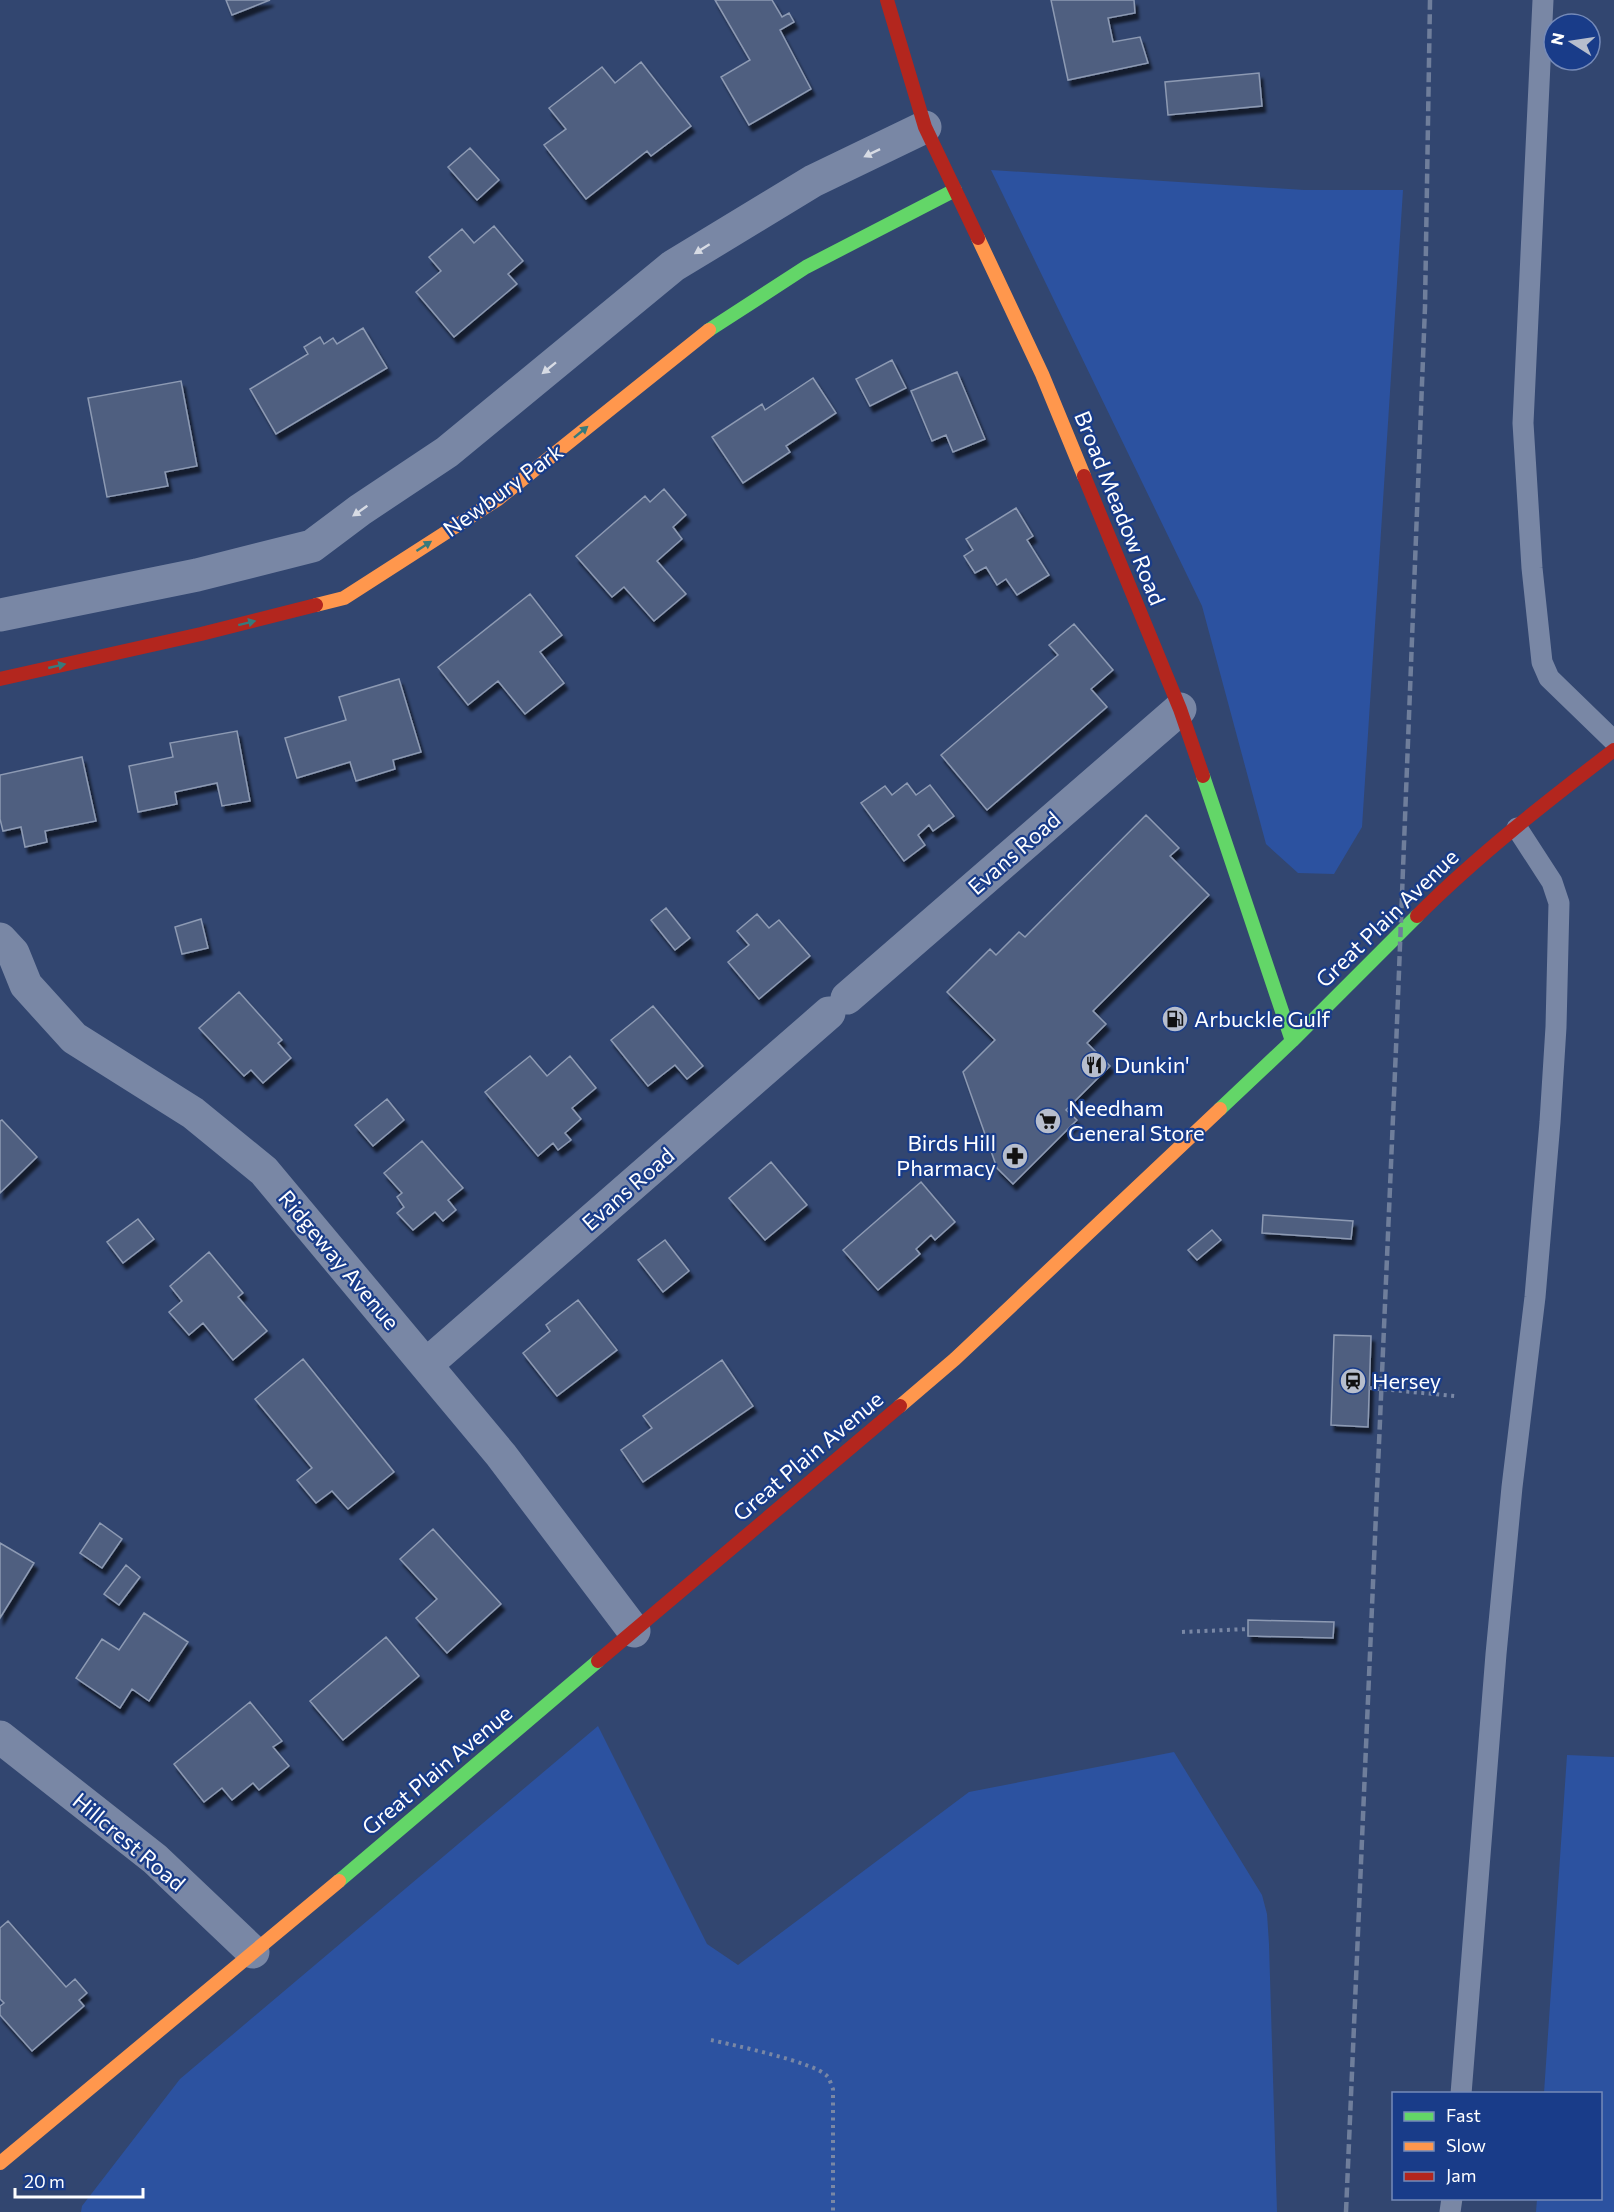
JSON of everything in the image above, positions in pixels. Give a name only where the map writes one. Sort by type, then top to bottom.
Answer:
[{"type":"street","name":"Broad Meadow Road","points":[[887,0],[924,127],[1042,374],[1180,709],[1292,1041]]},
{"type":"street","points":[[0,615],[197,575],[312,546],[447,452],[673,267],[813,181],[924,127]]},
{"type":"street","name":"Newbury Park","points":[[0,679],[201,634],[344,598],[498,499],[718,323],[806,267],[955,190]]},
{"type":"street","name":"Evans Road","points":[[427,1364],[1180,709]]},
{"type":"street","name":"Great Plain Avenue","points":[[0,2163],[955,1359],[1292,1041],[1447,886],[1614,750]]},
{"type":"street","name":"Ridgeway Avenue","points":[[0,939],[13,953],[26,985],[74,1038],[194,1113],[264,1171],[501,1455],[634,1631]]},
{"type":"street","name":"Hillcrest Road","points":[[0,1737],[155,1859],[253,1952]]},
{"type":"lane","points":[[1543,0],[1523,423],[1532,568],[1542,663],[1549,678],[1614,741]]},
{"type":"lane","points":[[1461,2092],[1496,1654],[1512,1487],[1535,1297],[1556,1027],[1559,903],[1552,882],[1517,828]]},
{"type":"path","points":[[1369,1388],[1455,1396]]},
{"type":"path","points":[[1182,1632],[1248,1629]]},
{"type":"path","points":[[711,2040],[789,2059],[827,2076],[833,2089],[833,2212]]},
{"type":"shaded area","points":[[991,170],[1304,190],[1403,190],[1362,827],[1334,874],[1298,873],[1266,844],[1202,606]]},
{"type":"shaded area","points":[[598,1726],[707,1944],[738,1965],[969,1792],[1174,1752],[1262,1895],[1267,1914],[1277,2212],[81,2212],[82,2206],[180,2079]]},
{"type":"shaded area","points":[[1567,1755],[1614,1757],[1614,2212],[1536,2212],[1537,2200],[1602,2200],[1602,2092],[1544,2092]]},
{"type":"building","points":[[226,0],[270,0],[232,15]]},
{"type":"building","points":[[715,0],[772,0],[782,17],[789,13],[794,22],[780,30],[811,89],[749,125],[721,77],[750,60]]},
{"type":"building","points":[[1051,0],[1134,0],[1135,13],[1108,18],[1113,42],[1140,37],[1148,63],[1068,80]]},
{"type":"building","points":[[641,62],[691,126],[651,156],[647,151],[586,199],[544,145],[566,129],[549,108],[602,67],[615,83]]},
{"type":"building","points":[[1259,73],[1262,106],[1168,115],[1165,82]]},
{"type":"building","points":[[470,148],[499,180],[477,200],[448,167]]},
{"type":"building","points":[[494,226],[523,261],[508,274],[517,284],[454,337],[416,292],[441,271],[429,257],[462,229],[474,243]]},
{"type":"building","points":[[363,328],[387,368],[276,434],[250,389],[308,354],[304,347],[320,337],[324,344],[333,338],[337,344]]},
{"type":"building","points":[[892,360],[906,388],[870,406],[856,379]]},
{"type":"building","points":[[957,372],[985,439],[953,452],[946,435],[932,441],[911,391]]},
{"type":"building","points":[[813,378],[836,413],[786,446],[790,452],[743,483],[712,437],[762,404],[765,410]]},
{"type":"building","points":[[181,381],[197,466],[165,472],[168,486],[107,497],[88,398]]},
{"type":"building","points":[[664,489],[686,515],[673,527],[682,539],[657,561],[686,594],[654,621],[624,587],[612,597],[576,556],[645,496],[650,502]]},
{"type":"building","points":[[1016,508],[1033,536],[1027,540],[1049,575],[1017,595],[1006,579],[997,585],[986,567],[975,573],[964,556],[973,550],[966,539]]},
{"type":"building","points":[[530,594],[562,635],[540,652],[564,683],[525,714],[498,681],[468,705],[438,667]]},
{"type":"building","points":[[1074,624],[1113,670],[1091,689],[1107,707],[987,810],[941,755],[1058,655],[1049,645]]},
{"type":"building","points":[[399,679],[421,752],[393,760],[395,769],[356,781],[350,762],[297,778],[285,738],[346,720],[339,697]]},
{"type":"building","points":[[237,731],[250,801],[222,806],[217,783],[175,792],[177,804],[138,812],[129,766],[173,757],[170,743]]},
{"type":"building","points":[[82,757],[96,821],[45,831],[47,842],[25,847],[21,827],[3,831],[0,819],[0,775]]},
{"type":"building","points":[[907,783],[916,795],[930,785],[954,816],[933,831],[929,825],[918,835],[925,845],[904,861],[861,803],[885,786],[892,795]]},
{"type":"building","points":[[1146,815],[1179,848],[1170,856],[1209,895],[1093,1011],[1106,1024],[1087,1043],[1110,1066],[1066,1110],[1077,1120],[1013,1184],[997,1168],[963,1072],[995,1040],[947,992],[990,949],[996,955],[1019,932],[1025,937]]},
{"type":"building","points":[[666,908],[690,938],[675,950],[651,920]]},
{"type":"building","points":[[757,914],[769,928],[779,920],[810,956],[759,999],[728,962],[749,945],[737,931]]},
{"type":"building","points":[[201,919],[208,948],[182,954],[175,927]]},
{"type":"building","points":[[239,992],[282,1040],[278,1043],[291,1058],[263,1083],[251,1070],[244,1076],[199,1028]]},
{"type":"building","points":[[653,1006],[703,1066],[687,1079],[675,1065],[648,1086],[611,1040]]},
{"type":"building","points":[[530,1056],[547,1076],[570,1056],[596,1088],[572,1108],[581,1119],[565,1133],[571,1140],[558,1150],[553,1143],[538,1156],[485,1092]]},
{"type":"building","points":[[387,1099],[404,1120],[373,1146],[355,1125]]},
{"type":"building","points":[[2,1120],[37,1157],[0,1193],[0,1121]]},
{"type":"building","points":[[422,1141],[463,1188],[448,1200],[456,1210],[443,1221],[435,1212],[413,1230],[397,1213],[404,1207],[397,1197],[402,1193],[384,1173]]},
{"type":"building","points":[[771,1162],[807,1205],[765,1240],[729,1198]]},
{"type":"building","points":[[921,1182],[955,1222],[935,1240],[931,1235],[916,1249],[920,1254],[878,1290],[843,1250]]},
{"type":"building","points":[[1263,1215],[1353,1221],[1351,1239],[1262,1233]]},
{"type":"building","points":[[138,1219],[154,1239],[123,1263],[107,1242]]},
{"type":"building","points":[[1212,1230],[1221,1240],[1197,1260],[1188,1250]]},
{"type":"building","points":[[665,1240],[689,1271],[663,1292],[638,1260]]},
{"type":"building","points":[[209,1252],[243,1293],[238,1297],[267,1331],[233,1360],[203,1323],[189,1335],[169,1312],[182,1301],[170,1286]]},
{"type":"building","points":[[578,1300],[617,1350],[557,1396],[523,1353],[550,1331],[546,1325]]},
{"type":"building","points":[[1334,1335],[1371,1336],[1368,1427],[1331,1425]]},
{"type":"building","points":[[303,1359],[394,1472],[348,1509],[332,1491],[316,1503],[297,1480],[312,1468],[255,1399]]},
{"type":"building","points":[[722,1360],[753,1406],[643,1482],[621,1450],[652,1428],[643,1416]]},
{"type":"building","points":[[100,1523],[122,1539],[102,1568],[80,1553]]},
{"type":"building","points":[[433,1529],[501,1604],[447,1653],[416,1618],[437,1599],[400,1559]]},
{"type":"building","points":[[0,1543],[34,1563],[0,1618]]},
{"type":"building","points":[[126,1565],[140,1577],[119,1605],[104,1594]]},
{"type":"building","points":[[144,1613],[188,1642],[149,1701],[132,1689],[120,1708],[76,1678],[102,1639],[119,1650]]},
{"type":"building","points":[[1248,1620],[1334,1622],[1333,1638],[1248,1636]]},
{"type":"building","points":[[386,1637],[419,1676],[343,1740],[310,1701]]},
{"type":"building","points":[[250,1702],[282,1741],[273,1747],[289,1766],[259,1790],[253,1783],[232,1800],[222,1788],[204,1802],[174,1764]]},
{"type":"building","points":[[8,1921],[66,1987],[75,1979],[87,1993],[79,2000],[84,2006],[32,2051],[0,2015],[0,2006],[4,2003],[0,1999],[0,1928]]},
{"type":"railway","points":[[1346,2212],[1425,307],[1430,0]]},
{"type":"traffic: fast","points":[[709,330],[806,267],[955,190]]},
{"type":"traffic: fast","points":[[1203,776],[1292,1041]]},
{"type":"traffic: fast","points":[[1220,1109],[1292,1041],[1417,916]]},
{"type":"traffic: fast","points":[[339,1881],[598,1661]]},
{"type":"traffic: slow","points":[[978,238],[1042,374],[1084,476]]},
{"type":"traffic: slow","points":[[316,605],[344,598],[498,499],[709,330]]},
{"type":"traffic: slow","points":[[900,1406],[955,1359],[1220,1109]]},
{"type":"traffic: slow","points":[[0,2163],[339,1881]]},
{"type":"traffic: jam","points":[[887,0],[925,127],[978,238]]},
{"type":"traffic: jam","points":[[1084,476],[1180,709],[1203,776]]},
{"type":"traffic: jam","points":[[0,679],[201,634],[316,605]]},
{"type":"traffic: jam","points":[[1417,916],[1488,851],[1614,750]]},
{"type":"traffic: jam","points":[[598,1661],[900,1406]]},
{"type":"place","name":"Arbuckle Gulf","points":[[1175,1019]]},
{"type":"place","name":"Dunkin'","points":[[1094,1065]]},
{"type":"place","name":"Needham General Store","points":[[1048,1121]]},
{"type":"place","name":"Birds Hill Pharmacy","points":[[1015,1156]]},
{"type":"place","name":"Hersey","points":[[1353,1381]]}]
